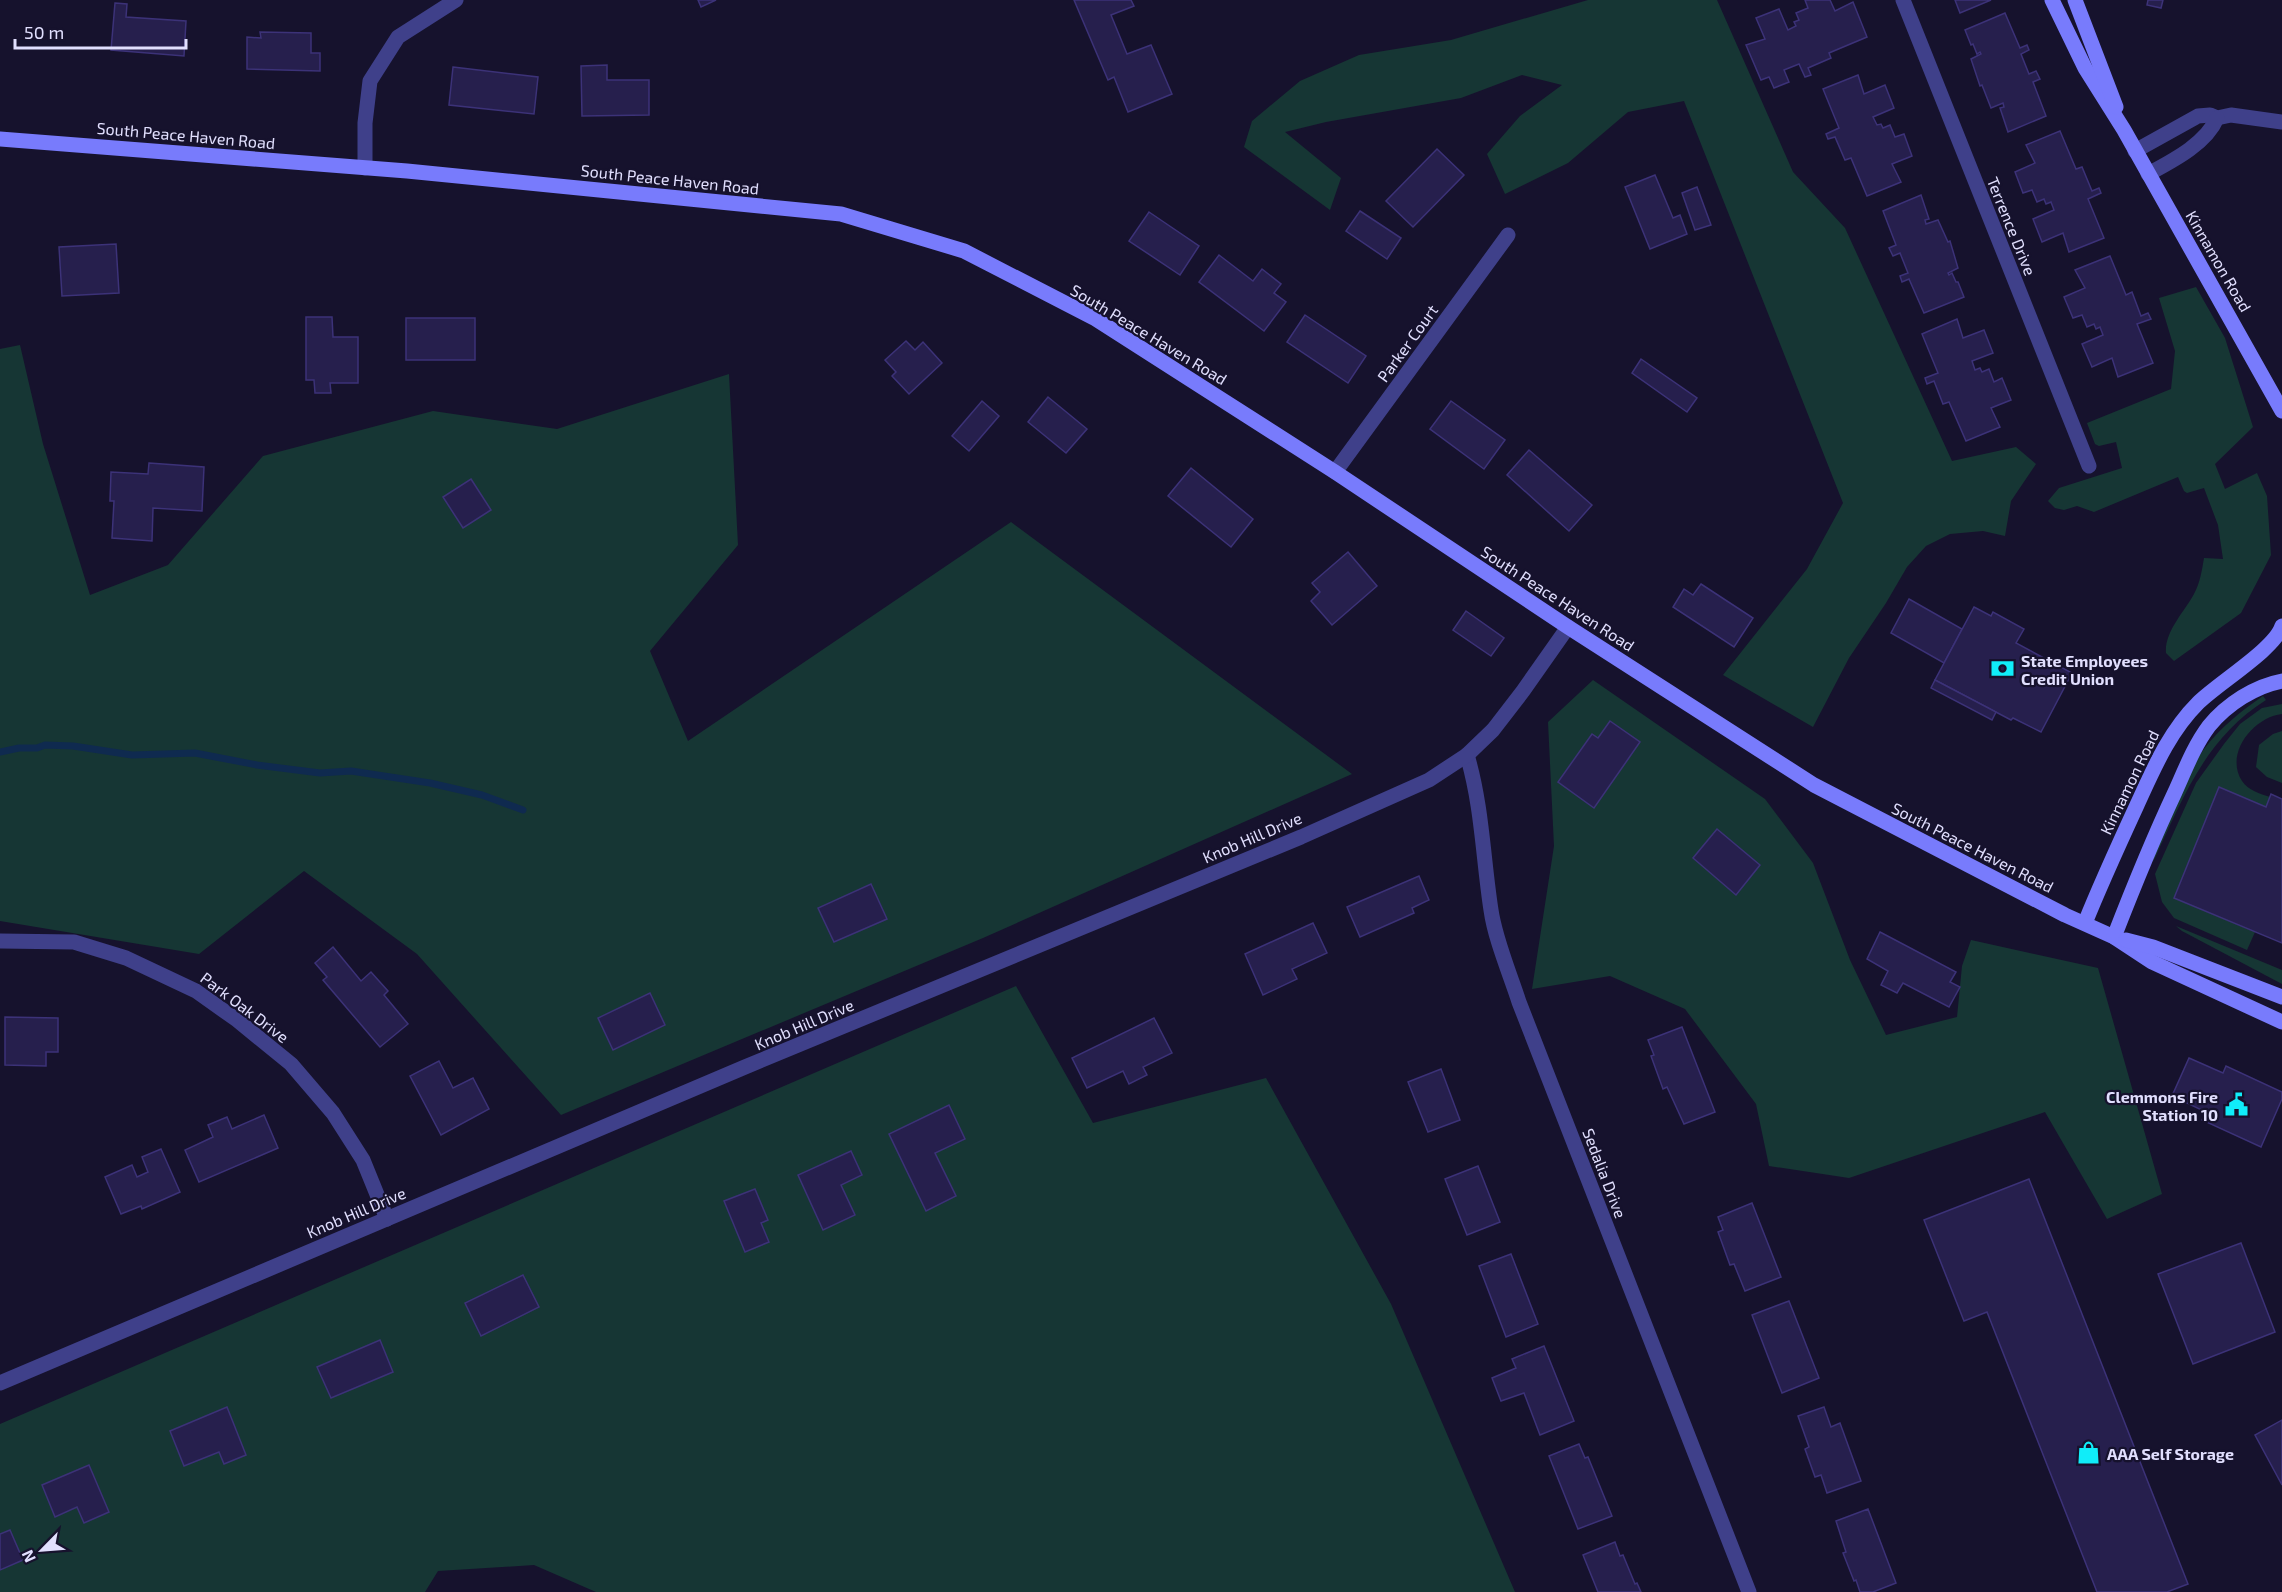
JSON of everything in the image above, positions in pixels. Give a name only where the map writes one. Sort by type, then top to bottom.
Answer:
[{"type":"main road","name":"Kinnamon Road","points":[[2052,0],[2085,68],[2124,130],[2282,411]]},
{"type":"main road","name":"Kinnamon Road","points":[[2075,0],[2124,130]]},
{"type":"main road","name":"South Peace Haven Road","points":[[0,139],[365,168],[842,214],[964,251],[1094,318],[1335,472],[1568,627],[1814,785],[2065,915],[2114,937],[2152,962],[2282,1022]]},
{"type":"main road","name":"Kinnamon Road","points":[[2085,923],[2145,786],[2173,732],[2204,698],[2273,643],[2282,626]]},
{"type":"main road","points":[[2114,937],[2166,812],[2202,736],[2216,719],[2249,693],[2264,684],[2282,681]]},
{"type":"main road","name":"South Peace Haven Road","points":[[2114,937],[2152,947],[2282,997]]},
{"type":"street","points":[[365,168],[365,123],[370,81],[398,37],[456,0]]},
{"type":"street","name":"Terrence Drive","points":[[1903,0],[2089,466]]},
{"type":"street","points":[[2135,151],[2198,116],[2210,115],[2217,118],[2230,115],[2282,122]]},
{"type":"street","points":[[2148,174],[2174,160],[2200,140],[2217,118]]},
{"type":"street","name":"Parker Court","points":[[1335,472],[1508,235]]},
{"type":"street","name":"Knob Hill Drive","points":[[0,1383],[745,1067],[1301,837],[1428,780],[1467,755],[1492,730],[1568,627]]},
{"type":"street","name":"Sedalia Drive","points":[[1467,755],[1473,774],[1480,816],[1491,912],[1519,1002],[1749,1592]]},
{"type":"street","name":"Park Oak Drive","points":[[0,941],[74,942],[126,958],[196,991],[237,1020],[291,1064],[333,1113],[363,1160],[387,1219]]},
{"type":"green space","points":[[1588,0],[1717,0],[1793,172],[1845,228],[1952,461],[2016,447],[2036,464],[2011,501],[2005,536],[1983,531],[1950,534],[1926,546],[1907,567],[1849,658],[1813,727],[1723,675],[1807,569],[1843,503],[1684,101],[1628,112],[1568,163],[1505,194],[1487,154],[1520,116],[1562,85],[1522,75],[1461,98],[1326,122],[1285,132],[1341,178],[1330,210],[1244,147],[1252,121],[1300,81],[1359,55],[1451,40]]},
{"type":"green space","points":[[2196,287],[2225,338],[2253,427],[2215,464],[2225,489],[2257,473],[2267,496],[2271,555],[2241,613],[2174,661],[2166,653],[2168,637],[2196,590],[2204,558],[2223,559],[2218,525],[2204,488],[2187,493],[2178,477],[2094,512],[2077,506],[2064,510],[2055,508],[2048,501],[2059,488],[2122,468],[2116,442],[2099,446],[2095,444],[2087,423],[2171,389],[2175,351],[2159,298]]},
{"type":"green space","points":[[20,345],[43,444],[90,595],[168,565],[263,456],[433,411],[557,429],[729,374],[738,545],[650,651],[688,741],[1011,522],[1352,774],[983,938],[561,1115],[417,954],[304,871],[199,954],[0,921],[0,349]]},
{"type":"green space","points":[[1593,680],[1765,799],[1813,863],[1850,960],[1886,1035],[1957,1017],[1962,966],[1971,940],[2098,968],[2162,1194],[2107,1219],[2045,1112],[1849,1178],[1769,1166],[1756,1104],[1685,1009],[1610,976],[1532,989],[1554,846],[1548,722]]},
{"type":"green space","points":[[2263,696],[2266,700],[2245,715],[2211,752],[2185,794],[2153,862],[2155,851],[2177,798],[2196,761],[2224,727]]},
{"type":"green space","points":[[2282,704],[2282,714],[2261,722],[2252,729],[2239,748],[2237,759],[2237,770],[2242,781],[2255,791],[2270,797],[2266,807],[2219,788],[2174,898],[2255,932],[2247,950],[2174,918],[2162,902],[2155,874],[2196,783],[2224,744],[2240,724],[2262,708]]},
{"type":"green space","points":[[2282,731],[2282,783],[2267,777],[2256,767],[2259,745],[2273,734]]},
{"type":"green space","points":[[2176,926],[2282,970],[2282,984],[2182,931]]},
{"type":"green space","points":[[1016,986],[1093,1123],[1266,1078],[1391,1304],[1515,1592],[596,1592],[534,1565],[438,1571],[425,1592],[0,1592],[0,1424]]},
{"type":"building","points":[[698,0],[716,0],[701,7]]},
{"type":"building","points":[[1074,0],[1131,0],[1134,6],[1111,15],[1127,54],[1151,45],[1172,94],[1128,112],[1114,77],[1108,80]]},
{"type":"building","points":[[1805,0],[1830,0],[1835,11],[1853,2],[1867,37],[1829,53],[1831,58],[1808,68],[1811,75],[1805,77],[1799,64],[1784,70],[1789,82],[1774,88],[1769,77],[1761,80],[1746,45],[1765,39],[1756,18],[1779,9],[1788,30],[1796,26],[1794,22],[1799,20],[1796,13],[1808,8]]},
{"type":"building","points":[[1955,0],[1991,0],[1960,13]]},
{"type":"building","points":[[2148,0],[2163,0],[2161,8],[2147,5]]},
{"type":"building","points":[[115,3],[127,4],[126,17],[186,21],[184,56],[111,50]]},
{"type":"building","points":[[2005,13],[2020,48],[2027,45],[2029,50],[2021,54],[2029,74],[2036,71],[2040,79],[2033,82],[2046,116],[2008,132],[2000,108],[2004,107],[2003,103],[1991,108],[1982,85],[1980,86],[1971,59],[1981,54],[1980,52],[1977,54],[1973,44],[1971,45],[1965,30]]},
{"type":"building","points":[[260,32],[311,33],[311,53],[320,53],[320,71],[247,69],[247,37],[261,38]]},
{"type":"building","points":[[607,65],[607,80],[649,80],[649,115],[582,116],[581,66]]},
{"type":"building","points":[[453,67],[538,77],[534,114],[449,105]]},
{"type":"building","points":[[1858,75],[1864,94],[1885,85],[1894,108],[1873,117],[1877,125],[1881,124],[1883,128],[1890,125],[1895,137],[1904,134],[1912,156],[1892,164],[1901,182],[1867,196],[1851,158],[1845,160],[1835,137],[1828,139],[1826,134],[1839,128],[1823,89]]},
{"type":"building","points":[[2060,131],[2076,169],[2082,167],[2092,191],[2099,188],[2101,193],[2088,199],[2104,238],[2069,252],[2063,233],[2042,242],[2033,219],[2054,210],[2051,202],[2046,204],[2044,199],[2037,202],[2032,190],[2023,193],[2015,172],[2035,163],[2026,145]]},
{"type":"building","points":[[1437,149],[1464,175],[1413,227],[1386,201]]},
{"type":"building","points":[[1655,175],[1673,218],[1680,215],[1687,234],[1650,249],[1625,187]]},
{"type":"building","points":[[1697,187],[1711,225],[1695,230],[1682,193]]},
{"type":"building","points":[[1921,195],[1929,219],[1925,220],[1926,224],[1938,220],[1948,242],[1950,241],[1958,268],[1948,273],[1949,275],[1952,273],[1958,282],[1964,297],[1924,313],[1909,279],[1902,282],[1900,276],[1908,273],[1900,253],[1893,256],[1889,248],[1896,245],[1883,211]]},
{"type":"building","points":[[1360,211],[1401,238],[1387,259],[1346,231]]},
{"type":"building","points":[[1149,212],[1199,246],[1180,275],[1129,241]]},
{"type":"building","points":[[116,244],[119,293],[62,296],[59,247]]},
{"type":"building","points":[[1219,255],[1253,281],[1262,269],[1281,284],[1274,293],[1286,302],[1264,331],[1199,282]]},
{"type":"building","points":[[2110,256],[2126,295],[2132,292],[2141,316],[2148,313],[2151,319],[2137,324],[2153,363],[2118,377],[2112,358],[2092,367],[2082,344],[2103,335],[2100,327],[2096,329],[2094,324],[2087,327],[2082,315],[2073,318],[2064,297],[2085,288],[2075,270]]},
{"type":"building","points":[[1305,315],[1366,356],[1348,383],[1287,342]]},
{"type":"building","points":[[306,317],[332,317],[333,337],[358,337],[358,383],[330,383],[331,393],[315,393],[314,380],[306,380]]},
{"type":"building","points":[[406,318],[475,318],[475,360],[406,360]]},
{"type":"building","points":[[1957,319],[1963,338],[1984,330],[1993,353],[1972,361],[1975,370],[1980,368],[1982,372],[1989,369],[1994,382],[2002,378],[2011,400],[1991,408],[2000,427],[1966,441],[1949,402],[1943,404],[1934,381],[1927,384],[1925,378],[1938,373],[1922,334]]},
{"type":"building","points":[[906,341],[915,350],[923,342],[942,363],[909,394],[892,376],[896,372],[885,360]]},
{"type":"building","points":[[1641,359],[1697,398],[1687,412],[1632,373]]},
{"type":"building","points":[[1048,397],[1087,429],[1066,453],[1028,422]]},
{"type":"building","points":[[982,401],[999,416],[969,451],[952,436]]},
{"type":"building","points":[[1451,401],[1505,440],[1484,469],[1430,429]]},
{"type":"building","points":[[1529,450],[1592,505],[1569,531],[1507,475]]},
{"type":"building","points":[[149,463],[204,467],[202,511],[153,508],[152,541],[112,538],[114,501],[110,501],[111,472],[148,474]]},
{"type":"building","points":[[1191,468],[1253,519],[1231,547],[1168,496]]},
{"type":"building","points":[[471,479],[491,510],[463,528],[443,497]]},
{"type":"building","points":[[1348,552],[1377,586],[1332,625],[1311,601],[1320,592],[1312,583]]},
{"type":"building","points":[[1701,584],[1753,618],[1734,647],[1673,607],[1684,589],[1693,595]]},
{"type":"building","points":[[1909,599],[1962,629],[1944,663],[1891,633]]},
{"type":"building","name":"State Employees Credit Union","points":[[1974,607],[1991,616],[1993,612],[2024,629],[2016,643],[2072,673],[2041,732],[2013,718],[2011,720],[1935,680]]},
{"type":"building","points":[[1466,611],[1504,638],[1491,656],[1453,630]]},
{"type":"building","points":[[1935,680],[1996,712],[1992,720],[1931,688]]},
{"type":"building","points":[[1610,721],[1640,742],[1594,808],[1558,782],[1592,734],[1598,738]]},
{"type":"building","points":[[2219,787],[2266,807],[2271,794],[2282,799],[2282,943],[2174,898]]},
{"type":"building","points":[[1717,829],[1760,865],[1736,895],[1693,858]]},
{"type":"building","points":[[1419,876],[1429,900],[1412,908],[1414,913],[1360,937],[1347,907]]},
{"type":"building","points":[[871,884],[887,919],[834,942],[818,908]]},
{"type":"building","points":[[1313,923],[1327,953],[1292,969],[1297,979],[1263,995],[1245,954]]},
{"type":"building","points":[[1880,932],[1956,972],[1950,982],[1960,987],[1949,1007],[1903,983],[1897,993],[1881,985],[1888,971],[1867,959]]},
{"type":"building","points":[[333,947],[361,981],[371,972],[388,991],[384,995],[408,1024],[380,1047],[323,980],[327,977],[315,963]]},
{"type":"building","points":[[650,993],[665,1025],[613,1050],[598,1018]]},
{"type":"building","points":[[5,1017],[58,1018],[58,1052],[46,1052],[46,1066],[5,1065]]},
{"type":"building","points":[[1154,1018],[1172,1053],[1143,1067],[1147,1075],[1129,1084],[1123,1071],[1087,1088],[1072,1058]]},
{"type":"building","points":[[1682,1027],[1715,1112],[1684,1124],[1667,1087],[1663,1089],[1651,1056],[1654,1055],[1648,1040]]},
{"type":"building","name":"Clemmons Fire Station 10","points":[[2189,1058],[2223,1073],[2226,1066],[2282,1092],[2282,1099],[2261,1147],[2202,1120],[2206,1112],[2172,1096]]},
{"type":"building","points":[[439,1061],[453,1088],[473,1078],[489,1109],[441,1135],[410,1076]]},
{"type":"building","points":[[1441,1069],[1460,1120],[1428,1132],[1408,1082]]},
{"type":"building","points":[[949,1105],[965,1139],[935,1153],[956,1196],[926,1211],[889,1134]]},
{"type":"building","points":[[264,1115],[278,1148],[199,1182],[185,1150],[213,1137],[208,1125],[227,1117],[232,1129]]},
{"type":"building","points":[[161,1149],[180,1192],[142,1209],[141,1206],[121,1214],[105,1177],[132,1165],[137,1177],[148,1172],[142,1157]]},
{"type":"building","points":[[851,1151],[862,1175],[841,1185],[855,1215],[823,1230],[798,1175]]},
{"type":"building","points":[[1478,1166],[1500,1222],[1467,1235],[1445,1179]]},
{"type":"building","name":"AAA Self Storage","points":[[2029,1179],[2188,1584],[2167,1592],[2097,1592],[1987,1312],[1964,1321],[1924,1220]]},
{"type":"building","points":[[755,1189],[768,1220],[761,1223],[769,1242],[745,1252],[724,1201]]},
{"type":"building","points":[[1752,1203],[1781,1277],[1745,1291],[1734,1264],[1730,1265],[1718,1232],[1723,1230],[1718,1217]]},
{"type":"building","points":[[2241,1243],[2275,1332],[2193,1364],[2158,1274]]},
{"type":"building","points":[[1511,1254],[1538,1324],[1506,1337],[1479,1266]]},
{"type":"building","points":[[523,1275],[539,1307],[481,1336],[465,1303]]},
{"type":"building","points":[[1789,1301],[1819,1378],[1782,1393],[1752,1315]]},
{"type":"building","points":[[380,1340],[393,1372],[331,1398],[317,1367]]},
{"type":"building","points":[[1544,1346],[1574,1421],[1540,1435],[1524,1393],[1501,1401],[1492,1378],[1516,1368],[1512,1359]]},
{"type":"building","points":[[227,1407],[246,1455],[224,1464],[219,1452],[184,1466],[170,1431]]},
{"type":"building","points":[[1824,1407],[1831,1427],[1840,1423],[1861,1481],[1827,1493],[1821,1475],[1815,1477],[1805,1449],[1809,1447],[1798,1416]]},
{"type":"building","points":[[2282,1420],[2282,1485],[2255,1435]]},
{"type":"building","points":[[1579,1444],[1585,1458],[1588,1457],[1612,1516],[1578,1529],[1549,1456]]},
{"type":"building","points":[[89,1465],[109,1512],[84,1523],[77,1507],[55,1517],[42,1485]]},
{"type":"building","points":[[1868,1509],[1896,1583],[1873,1592],[1860,1592],[1843,1553],[1846,1552],[1836,1521]]},
{"type":"building","points":[[10,1530],[23,1560],[0,1570],[0,1534]]},
{"type":"building","points":[[1615,1542],[1620,1556],[1623,1555],[1635,1584],[1637,1583],[1641,1592],[1598,1592],[1583,1555]]},
{"type":"waterway","points":[[0,752],[45,745],[73,746],[132,755],[195,753],[257,765],[320,773],[351,771],[430,783],[482,795],[523,810]]},
{"type":"place","name":"State Employees Credit Union","points":[[2003,669]]},
{"type":"place","name":"Clemmons Fire Station 10","points":[[2236,1105]]},
{"type":"place","name":"AAA Self Storage","points":[[2089,1453]]}]
